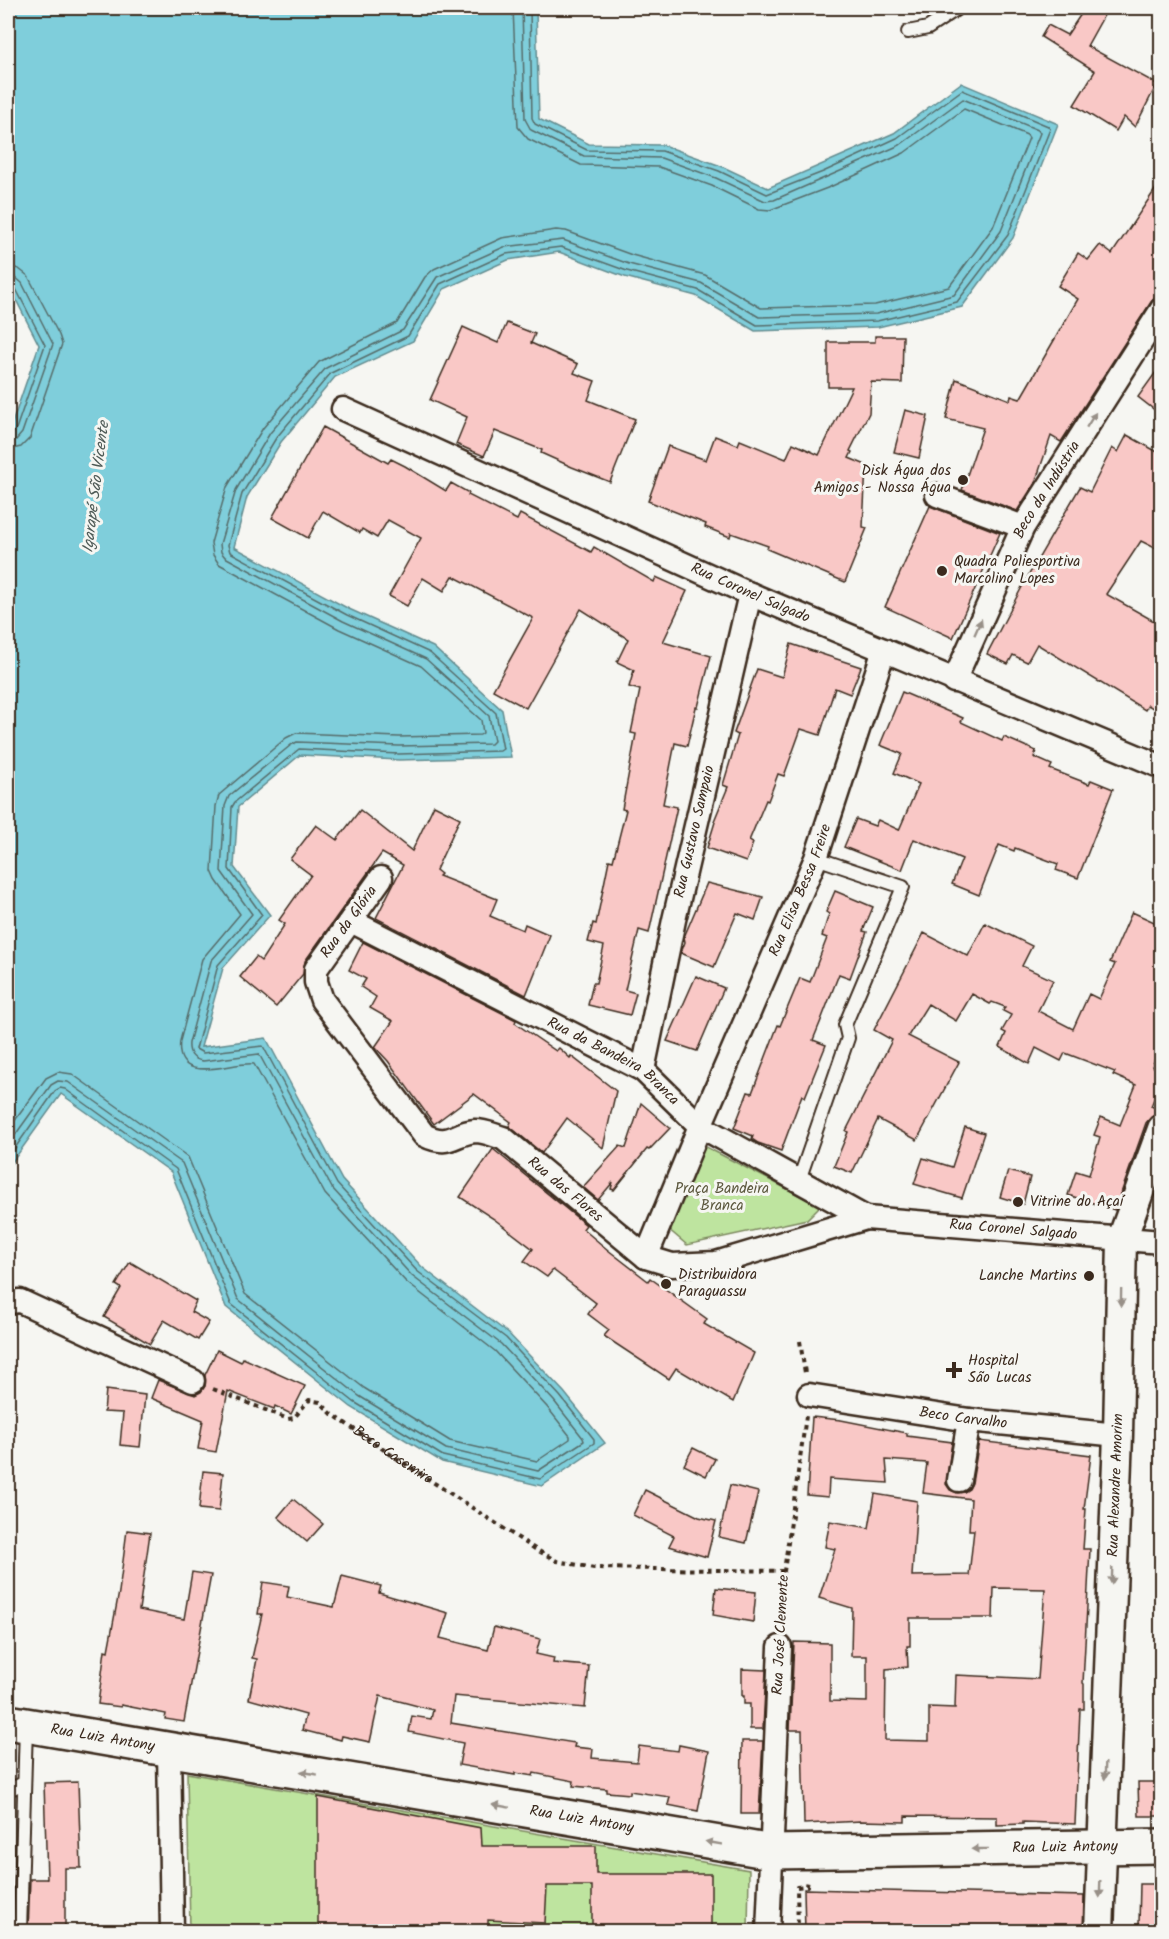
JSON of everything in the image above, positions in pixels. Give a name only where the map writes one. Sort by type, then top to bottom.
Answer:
[{"type":"main road","name":"Rua Luiz Antony","points":[[17,1723],[772,1852],[1161,1846]]},
{"type":"street","name":"Beco da Indústria","points":[[954,681],[1023,528],[1161,309]]},
{"type":"street","name":"Rua Coronel Salgado","points":[[343,409],[750,594],[1161,767]]},
{"type":"street","points":[[937,495],[1023,528]]},
{"type":"street","name":"Rua Gustavo Sampaio","points":[[643,1070],[674,920],[750,594]]},
{"type":"street","name":"Rua Elisa Bessa Freire","points":[[646,1257],[816,858],[885,650]]},
{"type":"street","name":"Rua da Glória","points":[[322,1000],[316,982],[316,969],[381,878]]},
{"type":"street","name":"Rua da Bandeira Branca","points":[[351,921],[643,1070],[700,1126],[866,1218]]},
{"type":"street","name":"Rua das Flores","points":[[322,1000],[424,1135],[443,1141],[472,1131],[486,1132],[503,1138],[646,1257],[672,1265],[716,1263],[866,1218]]},
{"type":"street","name":"Rua Alexandre Amorim","points":[[1099,1932],[1118,1435],[1122,1239],[1161,1129]]},
{"type":"street","name":"Rua Coronel Salgado","points":[[866,1218],[1161,1242]]},
{"type":"street","points":[[14,1301],[193,1381]]},
{"type":"street","name":"Beco Carvalho","points":[[809,1395],[969,1420],[1118,1435]]},
{"type":"street","points":[[959,1480],[969,1420]]},
{"type":"street","name":"Rua José Clemente","points":[[768,1932],[780,1647]]},
{"type":"street","points":[[170,1749],[172,1932]]},
{"type":"lane","points":[[908,32],[928,28],[958,8]]},
{"type":"lane","points":[[799,1180],[848,1038],[845,1025],[903,887],[816,858]]},
{"type":"lane","points":[[17,1723],[24,1783],[20,1932]]},
{"type":"lane","points":[[8,1790],[24,1783]]},
{"type":"path","name":"Rua José Clemente","points":[[780,1647],[784,1571],[809,1395],[800,1341]]},
{"type":"path","name":"Beco Casemiro","points":[[193,1381],[288,1419],[294,1418],[309,1400],[320,1402],[332,1414],[390,1454],[534,1549],[557,1560],[594,1568],[784,1571]]},
{"type":"path","points":[[798,1932],[798,1887],[807,1886],[811,1852]]},
{"type":"green space","name":"Praça Bandeira Branca","points":[[704,1146],[820,1206],[807,1219],[687,1245],[667,1228]]},
{"type":"green space","points":[[187,1773],[749,1870],[748,1931],[190,1931]]},
{"type":"water","name":"Igarapé São Vicente","points":[[8,8],[536,8],[539,119],[589,144],[663,145],[721,166],[768,188],[894,133],[961,83],[1058,124],[1013,238],[962,307],[878,327],[755,331],[696,296],[625,277],[559,252],[508,260],[444,289],[413,341],[335,377],[281,442],[247,497],[234,547],[349,609],[433,647],[502,710],[511,757],[399,760],[300,755],[238,807],[234,867],[270,915],[223,968],[201,1047],[266,1038],[342,1180],[422,1267],[509,1334],[564,1392],[605,1443],[542,1486],[442,1462],[351,1407],[226,1307],[171,1172],[61,1094],[8,1168],[8,435],[39,345],[8,284]]},
{"type":"building","points":[[1085,8],[1108,8],[1087,46],[1157,84],[1135,127],[1124,117],[1116,131],[1074,105],[1095,71],[1041,37],[1048,25],[1067,35]]},
{"type":"building","points":[[1161,181],[1161,296],[1155,297],[1151,302],[1061,442],[1051,436],[1035,483],[1017,511],[962,490],[983,428],[946,419],[956,379],[1010,400],[1011,396],[1020,399],[1078,299],[1058,286],[1078,253],[1088,260],[1100,245],[1112,254]]},
{"type":"building","points":[[507,323],[535,334],[531,343],[578,364],[574,373],[595,381],[588,400],[635,419],[610,482],[495,431],[484,456],[456,444],[467,417],[430,400],[463,327],[498,343]]},
{"type":"building","points":[[875,336],[903,336],[902,383],[871,382],[869,413],[850,451],[852,452],[849,458],[866,465],[863,527],[867,528],[845,582],[767,549],[768,546],[731,533],[730,537],[705,527],[706,524],[648,501],[668,446],[706,460],[715,436],[738,445],[740,440],[786,459],[793,443],[819,455],[852,387],[828,387],[828,342],[875,342]]},
{"type":"building","points":[[1161,365],[1161,415],[1138,397]]},
{"type":"building","points":[[905,410],[928,416],[919,458],[894,452]]},
{"type":"building","points":[[323,427],[388,463],[391,459],[405,466],[446,491],[451,483],[469,493],[468,495],[517,520],[520,514],[591,552],[594,547],[654,582],[656,577],[687,591],[663,642],[711,656],[687,746],[675,743],[663,804],[677,807],[649,933],[639,930],[625,990],[636,993],[630,1015],[588,1005],[593,983],[596,983],[604,946],[588,942],[593,923],[596,924],[609,860],[613,861],[626,810],[622,809],[636,734],[631,733],[640,690],[629,687],[634,670],[617,662],[628,639],[581,609],[526,708],[493,690],[533,618],[453,576],[444,591],[423,578],[407,606],[389,596],[421,538],[388,520],[377,538],[362,529],[360,533],[323,511],[308,538],[272,518]]},
{"type":"building","points":[[1127,435],[1161,454],[1161,551],[1141,541],[1106,594],[1161,625],[1161,713],[1148,705],[1145,710],[1037,644],[1027,662],[1013,655],[1008,664],[987,654],[1024,583],[1080,487],[1090,492],[1112,448],[1118,452]]},
{"type":"building","name":"Quadra Poliesportiva Marcolino Lopes","points":[[930,506],[1000,533],[953,638],[885,607]]},
{"type":"building","points":[[791,644],[861,667],[850,694],[835,688],[820,735],[801,729],[784,776],[778,774],[749,841],[753,843],[746,862],[707,848],[714,821],[728,787],[723,785],[738,735],[734,733],[757,669],[782,677]]},
{"type":"building","points":[[902,692],[963,718],[961,722],[1002,741],[1004,737],[1036,751],[1034,757],[1052,765],[1050,769],[1089,784],[1091,780],[1113,789],[1078,878],[1056,870],[1058,864],[1015,848],[1014,851],[999,845],[979,895],[952,884],[962,859],[914,839],[902,870],[844,847],[856,819],[875,826],[878,820],[899,830],[919,784],[894,773],[902,754],[880,745]]},
{"type":"building","points":[[434,805],[460,818],[436,870],[441,874],[439,876],[497,899],[490,916],[523,930],[525,924],[550,935],[526,995],[376,918],[403,865],[382,853],[305,961],[303,974],[276,1007],[240,977],[256,957],[261,961],[285,924],[279,920],[311,875],[290,859],[316,825],[337,840],[360,810],[412,851]]},
{"type":"building","points":[[707,883],[763,897],[755,920],[737,913],[714,967],[681,953],[685,942],[684,937]]},
{"type":"building","points":[[835,891],[873,907],[863,931],[867,932],[850,978],[839,974],[813,1040],[826,1045],[805,1097],[802,1095],[781,1151],[758,1143],[752,1139],[753,1136],[734,1128],[748,1092],[752,1093],[778,1025],[780,1026],[800,978],[810,982],[827,938],[822,936],[829,914],[826,912]]},
{"type":"building","points":[[1132,912],[1161,925],[1161,1045],[1152,1066],[1161,1070],[1161,1082],[1151,1106],[1161,1110],[1146,1123],[1115,1210],[1068,1195],[1076,1171],[1089,1175],[1100,1137],[1094,1135],[1101,1117],[1120,1125],[1136,1085],[1113,1075],[1115,1072],[1065,1053],[1061,1061],[1036,1048],[1029,1064],[1000,1047],[1006,1033],[1002,1031],[1011,1015],[1003,1011],[1005,1007],[992,1002],[990,1004],[972,994],[956,1021],[928,1004],[908,1036],[959,1062],[917,1140],[878,1119],[852,1173],[834,1166],[848,1132],[846,1131],[892,1040],[874,1030],[924,933],[968,956],[985,923],[1032,946],[1022,966],[1053,980],[1038,1011],[1073,1029],[1089,994],[1099,999],[1115,964],[1110,962]]},
{"type":"building","points":[[363,942],[516,1020],[515,1023],[556,1051],[559,1048],[570,1058],[571,1056],[616,1091],[603,1148],[567,1118],[542,1153],[509,1126],[511,1122],[474,1094],[434,1124],[388,1061],[375,1047],[393,1021],[370,1008],[376,997],[361,987],[366,979],[349,970]]},
{"type":"building","points":[[696,976],[724,988],[697,1051],[667,1041]]},
{"type":"building","points":[[641,1103],[670,1128],[649,1150],[647,1149],[614,1190],[611,1189],[613,1182],[598,1200],[583,1187],[620,1146],[626,1148]]},
{"type":"building","points":[[965,1127],[984,1133],[962,1198],[914,1184],[923,1158],[952,1167]]},
{"type":"building","points":[[493,1149],[586,1225],[583,1229],[608,1250],[648,1281],[650,1278],[707,1319],[704,1324],[754,1353],[733,1402],[676,1368],[669,1379],[604,1336],[609,1330],[588,1314],[596,1303],[553,1270],[547,1277],[524,1261],[533,1249],[494,1219],[460,1197]]},
{"type":"building","points":[[1008,1171],[1030,1177],[1023,1204],[1000,1197]]},
{"type":"building","points":[[130,1262],[196,1301],[191,1312],[209,1322],[198,1340],[164,1320],[150,1344],[104,1317],[121,1288],[116,1285]]},
{"type":"building","points":[[217,1350],[241,1362],[243,1358],[305,1386],[291,1414],[275,1406],[274,1409],[228,1391],[216,1452],[198,1449],[203,1420],[151,1398],[158,1380],[195,1395],[201,1392],[205,1386],[205,1375]]},
{"type":"building","points":[[106,1390],[145,1395],[140,1447],[120,1445],[123,1413],[104,1412]]},
{"type":"building","points":[[812,1417],[841,1420],[907,1433],[907,1436],[952,1442],[946,1484],[950,1490],[957,1493],[969,1489],[972,1483],[979,1441],[1091,1455],[1084,1509],[1086,1509],[1083,1549],[1090,1549],[1083,1683],[1084,1709],[1080,1709],[1075,1824],[1023,1822],[1023,1824],[997,1825],[997,1817],[905,1816],[905,1822],[861,1821],[804,1824],[802,1730],[790,1730],[794,1642],[830,1643],[830,1701],[867,1702],[867,1656],[851,1656],[852,1608],[819,1598],[835,1549],[825,1547],[830,1521],[869,1528],[875,1494],[917,1501],[912,1576],[969,1575],[974,1530],[969,1530],[971,1499],[923,1493],[927,1463],[886,1460],[888,1483],[829,1479],[828,1497],[807,1495]],"holes":[[[994,1588],[1045,1589],[1038,1679],[956,1675],[955,1708],[929,1707],[929,1741],[885,1740],[886,1669],[908,1667],[907,1646],[910,1646],[910,1618],[993,1618]]]},
{"type":"building","points":[[693,1448],[715,1459],[706,1476],[684,1465]]},
{"type":"building","points":[[203,1471],[223,1473],[219,1511],[199,1509]]},
{"type":"building","points":[[730,1485],[758,1492],[746,1543],[719,1537]]},
{"type":"building","points":[[645,1490],[699,1517],[716,1521],[707,1557],[669,1546],[674,1536],[633,1515]]},
{"type":"building","points":[[293,1499],[323,1524],[307,1542],[278,1517]]},
{"type":"building","points":[[127,1530],[150,1533],[139,1610],[184,1619],[192,1572],[211,1575],[184,1722],[165,1719],[166,1714],[121,1705],[121,1707],[98,1704],[105,1650],[108,1651],[119,1592]]},
{"type":"building","points":[[342,1576],[381,1586],[379,1593],[448,1613],[440,1638],[488,1650],[494,1627],[540,1639],[536,1654],[554,1658],[553,1663],[589,1666],[585,1708],[454,1696],[451,1723],[575,1743],[574,1747],[593,1749],[592,1758],[637,1762],[639,1746],[678,1751],[679,1745],[709,1751],[698,1811],[668,1805],[670,1797],[630,1791],[630,1794],[607,1792],[607,1789],[573,1786],[574,1781],[534,1773],[533,1776],[515,1773],[515,1775],[459,1765],[463,1743],[409,1732],[412,1716],[431,1719],[433,1710],[380,1696],[370,1742],[342,1736],[341,1740],[302,1730],[306,1715],[249,1699],[257,1659],[252,1658],[262,1614],[258,1614],[263,1582],[289,1586],[287,1597],[334,1607]]},
{"type":"building","points":[[716,1588],[756,1592],[753,1622],[713,1615]]},
{"type":"building","points":[[742,1669],[766,1670],[763,1729],[750,1729],[750,1704],[744,1704],[744,1696],[742,1696]]},
{"type":"building","points":[[742,1741],[763,1741],[759,1814],[741,1814]]},
{"type":"building","points":[[78,1782],[81,1868],[65,1868],[65,1932],[28,1932],[30,1879],[47,1879],[44,1783]]},
{"type":"building","points":[[1138,1782],[1161,1782],[1161,1816],[1139,1816]]},
{"type":"building","points":[[318,1797],[481,1828],[482,1846],[596,1846],[596,1874],[711,1874],[711,1932],[592,1932],[592,1886],[547,1886],[545,1923],[488,1920],[488,1931],[318,1931]]},
{"type":"building","points":[[1140,1884],[1161,1884],[1161,1925],[1139,1925]]},
{"type":"building","points":[[804,1889],[1084,1896],[1083,1932],[805,1932]]},
{"type":"place","name":"Disk Água dos Amigos - Nossa Água","points":[[963,480]]},
{"type":"place","name":"Quadra Poliesportiva Marcolino Lopes","points":[[942,571]]},
{"type":"place","name":"Vitrine do Açaí","points":[[1018,1202]]},
{"type":"place","name":"Lanche Martins","points":[[1089,1276]]},
{"type":"place","name":"Distribuidora Paraguassu","points":[[666,1284]]},
{"type":"place","name":"Hospital São Lucas","points":[[954,1370]]}]
